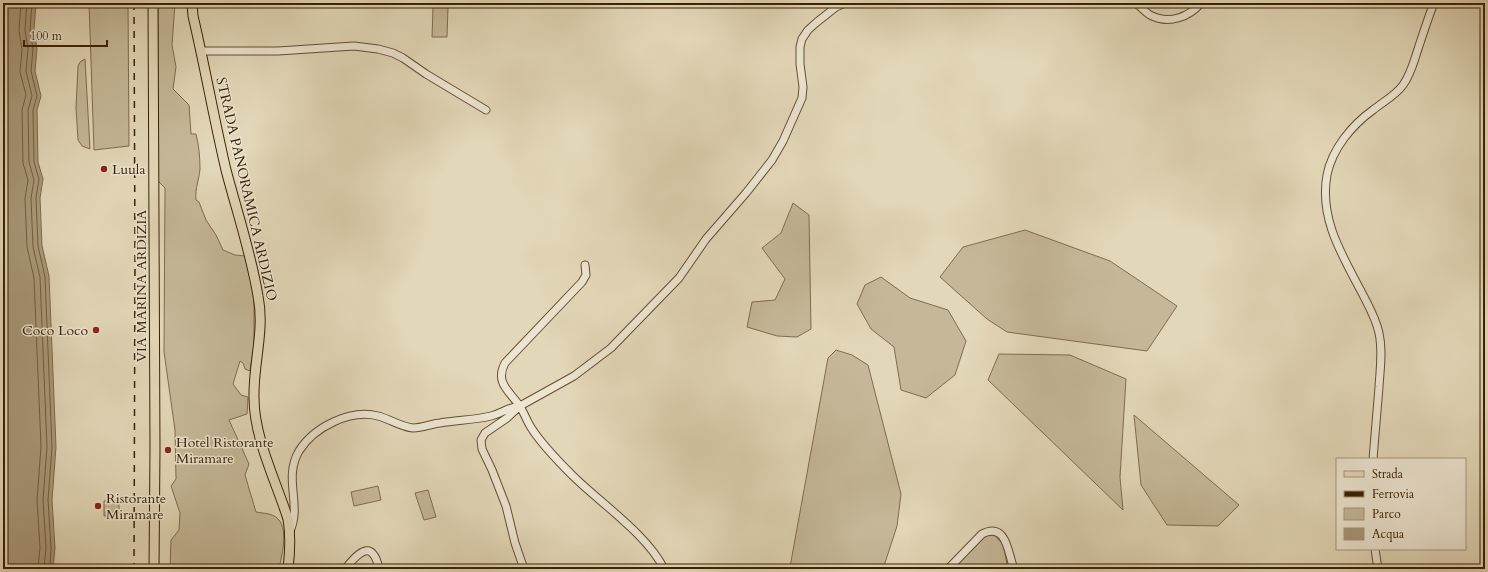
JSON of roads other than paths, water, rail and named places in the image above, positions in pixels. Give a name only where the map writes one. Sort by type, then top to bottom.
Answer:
[{"type":"main road","name":"VIA MARINA ARDIZIA","points":[[153,3],[155,432],[154,569]]},
{"type":"main road","name":"STRADA PANORAMICA ARDIZIO","points":[[192,3],[193,16],[226,169],[259,297],[261,324],[255,379],[254,414],[259,433],[284,505],[290,531],[291,549],[288,569]]},
{"type":"street","points":[[524,569],[515,543],[506,506],[482,449],[481,440],[485,433],[520,406],[574,376],[611,348],[679,278],[706,238],[746,193],[772,160],[802,98],[804,87],[800,64],[800,47],[802,39],[808,30],[817,22],[836,7],[845,3]]},
{"type":"street","points":[[1136,3],[1156,18],[1168,20],[1182,18],[1194,11],[1201,3]]},
{"type":"street","points":[[1373,458],[1382,351],[1379,332],[1373,313],[1341,254],[1332,234],[1327,215],[1326,196],[1328,175],[1332,159],[1340,143],[1352,128],[1371,111],[1392,96],[1403,85],[1411,70],[1434,3]]},
{"type":"street","points":[[201,51],[278,51],[354,46],[378,49],[394,53],[403,58],[426,74],[486,110]]},
{"type":"street","points":[[585,265],[586,275],[582,282],[505,363],[501,370],[503,385],[520,406],[532,429],[554,456],[573,476],[628,525],[652,550],[664,569]]},
{"type":"street","points":[[290,531],[296,513],[292,484],[292,468],[296,457],[307,441],[321,429],[355,415],[368,414],[379,416],[405,427],[413,428],[441,422],[483,418],[494,415],[511,407],[520,406]]},
{"type":"street","points":[[948,569],[982,534],[988,531],[995,531],[1005,539],[1014,569]]},
{"type":"street","points":[[345,569],[354,558],[369,550],[373,553],[379,569]]},
{"type":"street","points":[[1375,550],[1378,569]]},
{"type":"street","points":[[1065,569],[1084,569]]},
{"type":"water","points":[[3,3],[36,3],[34,30],[37,49],[35,71],[41,96],[37,110],[38,162],[43,179],[40,198],[42,246],[49,276],[56,447],[52,500],[55,548],[53,569],[3,569]]},
{"type":"railway","points":[[134,3],[134,569]]},
{"type":"place","name":"Luula","points":[[104,169]]},
{"type":"place","name":"Coco Loco","points":[[96,330]]},
{"type":"place","name":"Hotel Ristorante Miramare","points":[[168,450]]},
{"type":"place","name":"Ristorante Miramare","points":[[98,506]]}]
